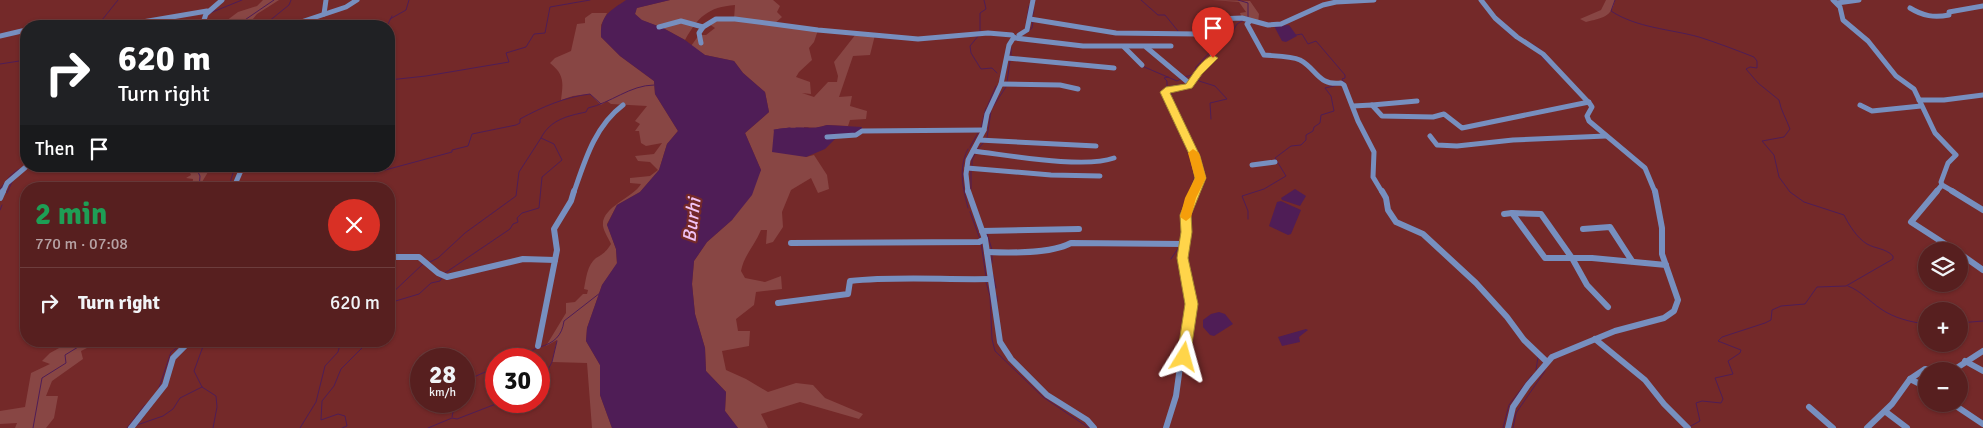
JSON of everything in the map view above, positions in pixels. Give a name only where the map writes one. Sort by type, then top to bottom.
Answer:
[{"type":"street","points":[[202,20],[207,11],[222,0]]},
{"type":"street","points":[[324,14],[326,0]]},
{"type":"street","points":[[306,20],[346,7],[357,0]]},
{"type":"street","points":[[1033,0],[1027,30],[1015,36],[1009,45],[1001,84],[987,114],[984,130],[968,160],[968,193],[985,239],[995,304],[997,334],[1004,349],[1011,359],[1047,395],[1087,420],[1094,428]]},
{"type":"street","points":[[1030,19],[1133,34],[1197,34],[1206,31],[1217,19],[1242,18],[1268,25],[1281,24],[1323,5],[1336,2],[1374,0]]},
{"type":"street","points":[[1481,0],[1495,18],[1517,37],[1543,54],[1589,102],[1592,108],[1587,116],[1589,121],[1645,168],[1658,206],[1662,228],[1662,254],[1677,297],[1674,311],[1664,318],[1615,331],[1552,357],[1513,407],[1508,428]]},
{"type":"street","points":[[1835,2],[1859,0]]},
{"type":"street","points":[[1835,2],[1840,7],[1843,20],[1868,41],[1896,76],[1914,89],[1935,133],[1956,155],[1948,163],[1941,182],[1942,185],[1911,220],[1911,222],[1942,242]]},
{"type":"street","points":[[1910,8],[1928,18],[1946,16],[1949,15],[1949,12],[1983,6]]},
{"type":"street","points":[[154,20],[207,11]]},
{"type":"street","points":[[701,43],[699,33],[703,27],[716,19],[734,19],[818,30],[918,39],[988,33],[1062,44],[1124,47],[1171,46]]},
{"type":"street","points":[[659,27],[681,21],[703,27]]},
{"type":"street","points":[[1250,21],[1247,24],[1263,54],[1300,60],[1321,80],[1332,84],[1343,84],[1358,121],[1374,152],[1373,177],[1386,198],[1388,210],[1396,222],[1423,234],[1476,283],[1507,317],[1524,340],[1547,362]]},
{"type":"street","points":[[0,36],[20,31]]},
{"type":"street","points":[[1166,428],[1176,396],[1180,368],[1186,350],[1191,304],[1182,258],[1187,232],[1185,215],[1200,178],[1195,156],[1165,92],[1170,89],[1186,87],[1214,56],[1206,31]]},
{"type":"street","points":[[1124,47],[1142,65]]},
{"type":"street","points":[[1146,47],[1190,84]]},
{"type":"street","points":[[1007,58],[1114,68]]},
{"type":"street","points":[[1001,84],[1060,85],[1078,89]]},
{"type":"street","points":[[1860,105],[1872,111],[1983,95]]},
{"type":"street","points":[[1353,106],[1417,101]]},
{"type":"street","points":[[1372,104],[1382,116],[1433,117],[1444,114],[1462,128],[1589,102]]},
{"type":"street","points":[[538,346],[557,250],[554,229],[570,202],[590,146],[611,114],[623,105]]},
{"type":"street","points":[[827,137],[856,135],[862,131],[984,130]]},
{"type":"street","points":[[1430,136],[1437,145],[1457,146],[1513,140],[1606,136]]},
{"type":"street","points":[[979,140],[1096,146]]},
{"type":"street","points":[[973,151],[1079,162],[1104,162],[1114,158]]},
{"type":"street","points":[[1252,165],[1275,162]]},
{"type":"street","points":[[967,168],[1051,175],[1100,176]]},
{"type":"street","points":[[0,198],[7,182],[20,172]]},
{"type":"street","points":[[1942,185],[1983,210]]},
{"type":"street","points":[[1512,213],[1545,258],[1632,261],[1666,265]]},
{"type":"street","points":[[1504,214],[1541,214],[1572,258],[1587,285],[1608,307]]},
{"type":"street","points":[[1583,229],[1610,227],[1632,261]]},
{"type":"street","points":[[982,232],[1079,229]]},
{"type":"street","points":[[791,243],[978,242],[985,239]]},
{"type":"street","points":[[987,252],[1003,253],[1061,248],[1071,243],[1184,244]]},
{"type":"street","points":[[395,257],[420,257],[438,273],[447,277],[523,259],[555,260]]},
{"type":"street","points":[[1968,259],[1983,270]]},
{"type":"street","points":[[778,303],[848,294],[850,281],[877,278],[918,280],[952,278],[959,280],[990,279]]},
{"type":"street","points":[[1595,339],[1645,380],[1686,426]]},
{"type":"street","points":[[131,428],[165,385],[173,358],[184,347]]},
{"type":"street","points":[[1965,361],[1983,351]]},
{"type":"street","points":[[1965,361],[1983,370]]},
{"type":"street","points":[[1867,428],[1886,412],[1910,379],[1918,374]]},
{"type":"street","points":[[1910,379],[1918,383]]},
{"type":"street","points":[[1809,408],[1833,428]]},
{"type":"street","points":[[1886,412],[1907,428]]},
{"type":"street","points":[[1965,412],[1983,424]]},
{"type":"shaded area","points":[[263,0],[279,0],[257,14],[252,20],[227,20],[238,12],[257,6]]},
{"type":"shaded area","points":[[670,0],[773,0],[780,6],[777,12],[782,17],[774,24],[818,30],[814,42],[809,48],[812,60],[796,77],[810,82],[811,94],[802,93],[814,97],[828,82],[837,82],[838,76],[834,62],[856,34],[875,35],[870,55],[853,56],[839,97],[852,96],[850,106],[867,111],[866,119],[850,120],[848,126],[804,127],[806,157],[814,155],[827,175],[829,189],[818,193],[811,178],[791,190],[782,212],[783,227],[773,242],[766,244],[767,230],[761,230],[741,271],[745,278],[765,282],[781,276],[782,289],[756,292],[754,305],[736,319],[738,331],[750,331],[749,346],[722,351],[726,370],[768,392],[796,383],[813,385],[825,398],[863,414],[859,419],[800,402],[761,414],[768,428],[738,428],[725,411],[726,392],[706,371],[705,348],[695,314],[692,284],[694,261],[707,242],[732,220],[761,170],[745,133],[769,112],[765,92],[743,73],[734,61],[705,55],[691,46],[699,35],[706,35],[715,28],[709,24],[716,19],[734,19],[735,5],[718,8],[699,19],[685,40],[663,28],[641,20],[635,14],[636,8]]},
{"type":"shaded area","points":[[1212,0],[1250,1],[1259,14],[1258,23],[1242,18],[1240,13],[1246,12],[1239,2]]},
{"type":"shaded area","points":[[1606,0],[1615,0],[1614,6],[1605,16],[1586,22],[1580,19],[1601,10]]},
{"type":"shaded area","points":[[592,13],[607,13],[601,25],[601,37],[620,56],[654,81],[655,94],[678,131],[667,144],[659,170],[640,192],[617,205],[607,224],[616,249],[617,264],[602,285],[587,328],[586,341],[600,365],[600,395],[612,428],[592,428],[587,363],[552,362],[557,340],[546,346],[566,313],[566,303],[575,302],[583,294],[587,294],[588,290],[584,289],[587,272],[593,261],[603,254],[611,244],[603,226],[607,213],[641,184],[630,183],[630,178],[650,176],[658,170],[650,162],[638,161],[635,156],[654,154],[662,143],[646,146],[641,143],[639,131],[635,131],[640,124],[635,121],[647,106],[611,104],[607,101],[601,105],[590,94],[561,100],[561,75],[550,63],[555,58],[571,51],[577,24],[585,23],[585,18]]},
{"type":"shaded area","points":[[190,172],[208,172],[202,182],[193,182],[193,179],[186,178],[191,175]]},
{"type":"shaded area","points":[[61,347],[89,347],[81,351],[83,359],[52,381],[46,396],[58,396],[54,418],[46,428],[15,428],[17,423],[0,424],[0,411],[25,407],[31,373],[50,364],[42,361],[50,353]]},
{"type":"water","name":"Burhi","points":[[626,0],[670,0],[637,8],[635,14],[642,20],[663,28],[685,40],[705,55],[734,61],[743,73],[765,92],[769,112],[745,133],[761,170],[752,195],[732,220],[707,242],[694,261],[692,284],[695,314],[705,348],[706,371],[726,392],[725,411],[738,428],[612,428],[600,395],[600,365],[586,341],[587,328],[602,285],[617,263],[616,249],[607,225],[617,205],[640,192],[659,170],[667,144],[678,131],[655,94],[654,81],[620,56],[601,37],[602,23],[607,14]]},
{"type":"water","points":[[1289,25],[1297,36],[1286,42],[1282,41],[1274,26]]},
{"type":"water","points":[[827,125],[862,127],[862,131],[856,135],[838,136],[825,149],[806,157],[772,152],[774,130],[814,128]]},
{"type":"water","points":[[1295,189],[1306,196],[1300,206],[1281,198]]},
{"type":"water","points":[[1281,201],[1301,210],[1291,234],[1288,235],[1269,226],[1277,202]]},
{"type":"water","points":[[1219,312],[1225,314],[1233,324],[1214,336],[1210,335],[1203,327],[1203,320],[1211,314]]},
{"type":"water","points":[[1308,330],[1299,337],[1300,342],[1282,346],[1278,337]]},
{"type":"waterway","points":[[102,20],[118,0]]},
{"type":"waterway","points":[[210,13],[242,0]]},
{"type":"waterway","points":[[245,20],[274,0]]},
{"type":"waterway","points":[[270,20],[289,5],[291,0]]},
{"type":"waterway","points":[[391,19],[406,10],[409,0]]},
{"type":"waterway","points":[[395,79],[509,62],[506,53],[526,47],[534,34],[545,33],[550,7],[590,0]]},
{"type":"waterway","points":[[980,31],[980,13],[986,9],[984,0]]},
{"type":"waterway","points":[[1141,0],[1158,15],[1165,15],[1178,31]]},
{"type":"waterway","points":[[1238,0],[1248,3],[1248,17]]},
{"type":"waterway","points":[[1615,0],[1611,11],[1621,17],[1699,37],[1754,57],[1757,61],[1757,68],[1750,67],[1746,69],[1758,83],[1779,100],[1790,129],[1784,137],[1762,141],[1774,155],[1779,177],[1790,192],[1804,202],[1844,215],[1863,241],[1870,246],[1887,251],[1893,256],[1893,259],[1846,286],[1817,287],[1805,304],[1781,306],[1772,310],[1771,320],[1722,337],[1718,341],[1741,350],[1740,353],[1728,361],[1733,374],[1715,378],[1723,399],[1721,403],[1702,401],[1696,403],[1700,421],[1689,427]]},
{"type":"waterway","points":[[1027,19],[1029,6]]},
{"type":"waterway","points":[[1032,18],[1034,10]]},
{"type":"waterway","points":[[1489,14],[1513,37]]},
{"type":"waterway","points":[[1213,45],[1214,42],[1228,39],[1237,24],[1244,20]]},
{"type":"waterway","points":[[1025,34],[1032,28],[1033,22]]},
{"type":"waterway","points":[[1296,35],[1302,34],[1308,44],[1316,41],[1345,75],[1345,78],[1342,79],[1344,82]]},
{"type":"waterway","points":[[979,35],[970,46],[971,53],[981,69],[992,68],[997,73]]},
{"type":"waterway","points":[[1532,44],[1541,50]]},
{"type":"waterway","points":[[1011,48],[1011,57]]},
{"type":"waterway","points":[[1214,49],[1215,57]]},
{"type":"waterway","points":[[1195,73],[1196,67],[1209,53]]},
{"type":"waterway","points":[[1539,54],[1553,68]]},
{"type":"waterway","points":[[0,64],[20,61]]},
{"type":"waterway","points":[[1007,82],[1010,61]]},
{"type":"waterway","points":[[1142,66],[1168,77]]},
{"type":"waterway","points":[[1200,74],[1206,68]]},
{"type":"waterway","points":[[1184,77],[1192,75]]},
{"type":"waterway","points":[[1197,76],[1199,81],[1215,86],[1227,99],[1210,103],[1211,119]]},
{"type":"waterway","points":[[1167,89],[1167,81],[1164,78],[1168,77]]},
{"type":"waterway","points":[[1168,77],[1177,81],[1181,79]]},
{"type":"waterway","points":[[601,104],[637,88],[654,85]]},
{"type":"waterway","points":[[1171,86],[1178,85]]},
{"type":"waterway","points":[[1248,219],[1248,211],[1242,196],[1264,189],[1286,176],[1275,158],[1291,146],[1301,145],[1306,140],[1306,135],[1313,131],[1314,127],[1320,123],[1321,115],[1334,111],[1331,96],[1325,88],[1338,85]]},
{"type":"waterway","points":[[987,107],[996,86]]},
{"type":"waterway","points":[[992,108],[1006,87]]},
{"type":"waterway","points":[[1170,90],[1173,103]]},
{"type":"waterway","points":[[395,167],[468,146],[472,134],[516,125],[520,123],[520,119],[572,97],[590,94],[601,104]]},
{"type":"waterway","points":[[541,138],[554,123],[572,115],[586,112],[588,108],[601,104]]},
{"type":"waterway","points":[[981,128],[986,108]]},
{"type":"waterway","points":[[987,138],[991,111]]},
{"type":"waterway","points":[[774,130],[790,128]]},
{"type":"waterway","points":[[796,128],[808,128]]},
{"type":"waterway","points":[[970,147],[978,133]]},
{"type":"waterway","points":[[430,262],[438,258],[465,233],[516,196],[519,172],[541,138]]},
{"type":"waterway","points":[[445,273],[510,229],[513,224],[518,222],[517,218],[522,213],[539,208],[542,177],[562,160],[554,144],[541,138]]},
{"type":"waterway","points":[[977,150],[984,142]]},
{"type":"waterway","points":[[1186,143],[1194,163]]},
{"type":"waterway","points":[[968,149],[962,171],[968,208]]},
{"type":"waterway","points":[[972,167],[972,160],[975,154]]},
{"type":"waterway","points":[[0,189],[11,175],[19,169]]},
{"type":"waterway","points":[[971,171],[971,189]]},
{"type":"waterway","points":[[198,172],[200,182]]},
{"type":"waterway","points":[[230,182],[233,172]]},
{"type":"waterway","points":[[373,172],[378,172]]},
{"type":"waterway","points":[[1182,214],[1196,174]]},
{"type":"waterway","points":[[1199,188],[1202,180]]},
{"type":"waterway","points":[[7,193],[12,182]]},
{"type":"waterway","points":[[0,210],[2,205]]},
{"type":"waterway","points":[[970,212],[980,239]]},
{"type":"waterway","points":[[1182,220],[1182,241]]},
{"type":"waterway","points":[[987,233],[992,250]]},
{"type":"waterway","points":[[981,243],[986,276]]},
{"type":"waterway","points":[[1171,259],[1179,247]]},
{"type":"waterway","points":[[992,255],[992,263]]},
{"type":"waterway","points":[[395,290],[423,264]]},
{"type":"waterway","points":[[993,275],[996,288]]},
{"type":"waterway","points":[[395,301],[419,294],[431,283],[440,281],[442,277]]},
{"type":"waterway","points":[[986,282],[990,296],[992,339],[995,351],[1043,397],[1089,428]]},
{"type":"waterway","points":[[1848,286],[1891,315],[1918,323]]},
{"type":"waterway","points":[[540,347],[556,338],[561,331],[564,321],[600,293]]},
{"type":"waterway","points":[[997,296],[997,301]]},
{"type":"waterway","points":[[1968,322],[1983,321]]},
{"type":"waterway","points":[[550,366],[557,341]]},
{"type":"waterway","points":[[33,428],[42,378],[66,363],[65,355],[78,347]]},
{"type":"waterway","points":[[159,388],[171,352],[178,347]]},
{"type":"waterway","points":[[202,387],[194,371],[203,347]]},
{"type":"waterway","points":[[300,428],[316,402],[325,366],[338,352],[339,347]]},
{"type":"waterway","points":[[342,428],[347,426],[345,416],[338,414],[321,420],[322,401],[334,386],[341,369],[363,347]]},
{"type":"waterway","points":[[1536,370],[1538,357]]},
{"type":"waterway","points":[[1513,428],[1516,413],[1545,371]]},
{"type":"waterway","points":[[452,417],[453,412],[468,401],[474,377],[485,372]]},
{"type":"waterway","points":[[1503,428],[1509,405],[1532,375]]},
{"type":"waterway","points":[[137,425],[163,416],[173,409],[180,398],[202,387]]},
{"type":"waterway","points":[[202,387],[216,396],[217,407],[213,428]]},
{"type":"waterway","points":[[127,428],[145,405]]},
{"type":"waterway","points":[[428,428],[452,418],[457,419],[485,408]]},
{"type":"slow traffic","points":[[1186,217],[1191,198],[1200,178],[1198,165],[1193,153]]},
{"type":"route","points":[[1184,357],[1191,304],[1182,258],[1182,250],[1187,232],[1185,215],[1200,178],[1195,156],[1174,107],[1165,92],[1166,90],[1189,86],[1194,81],[1198,72],[1213,58]]}]
